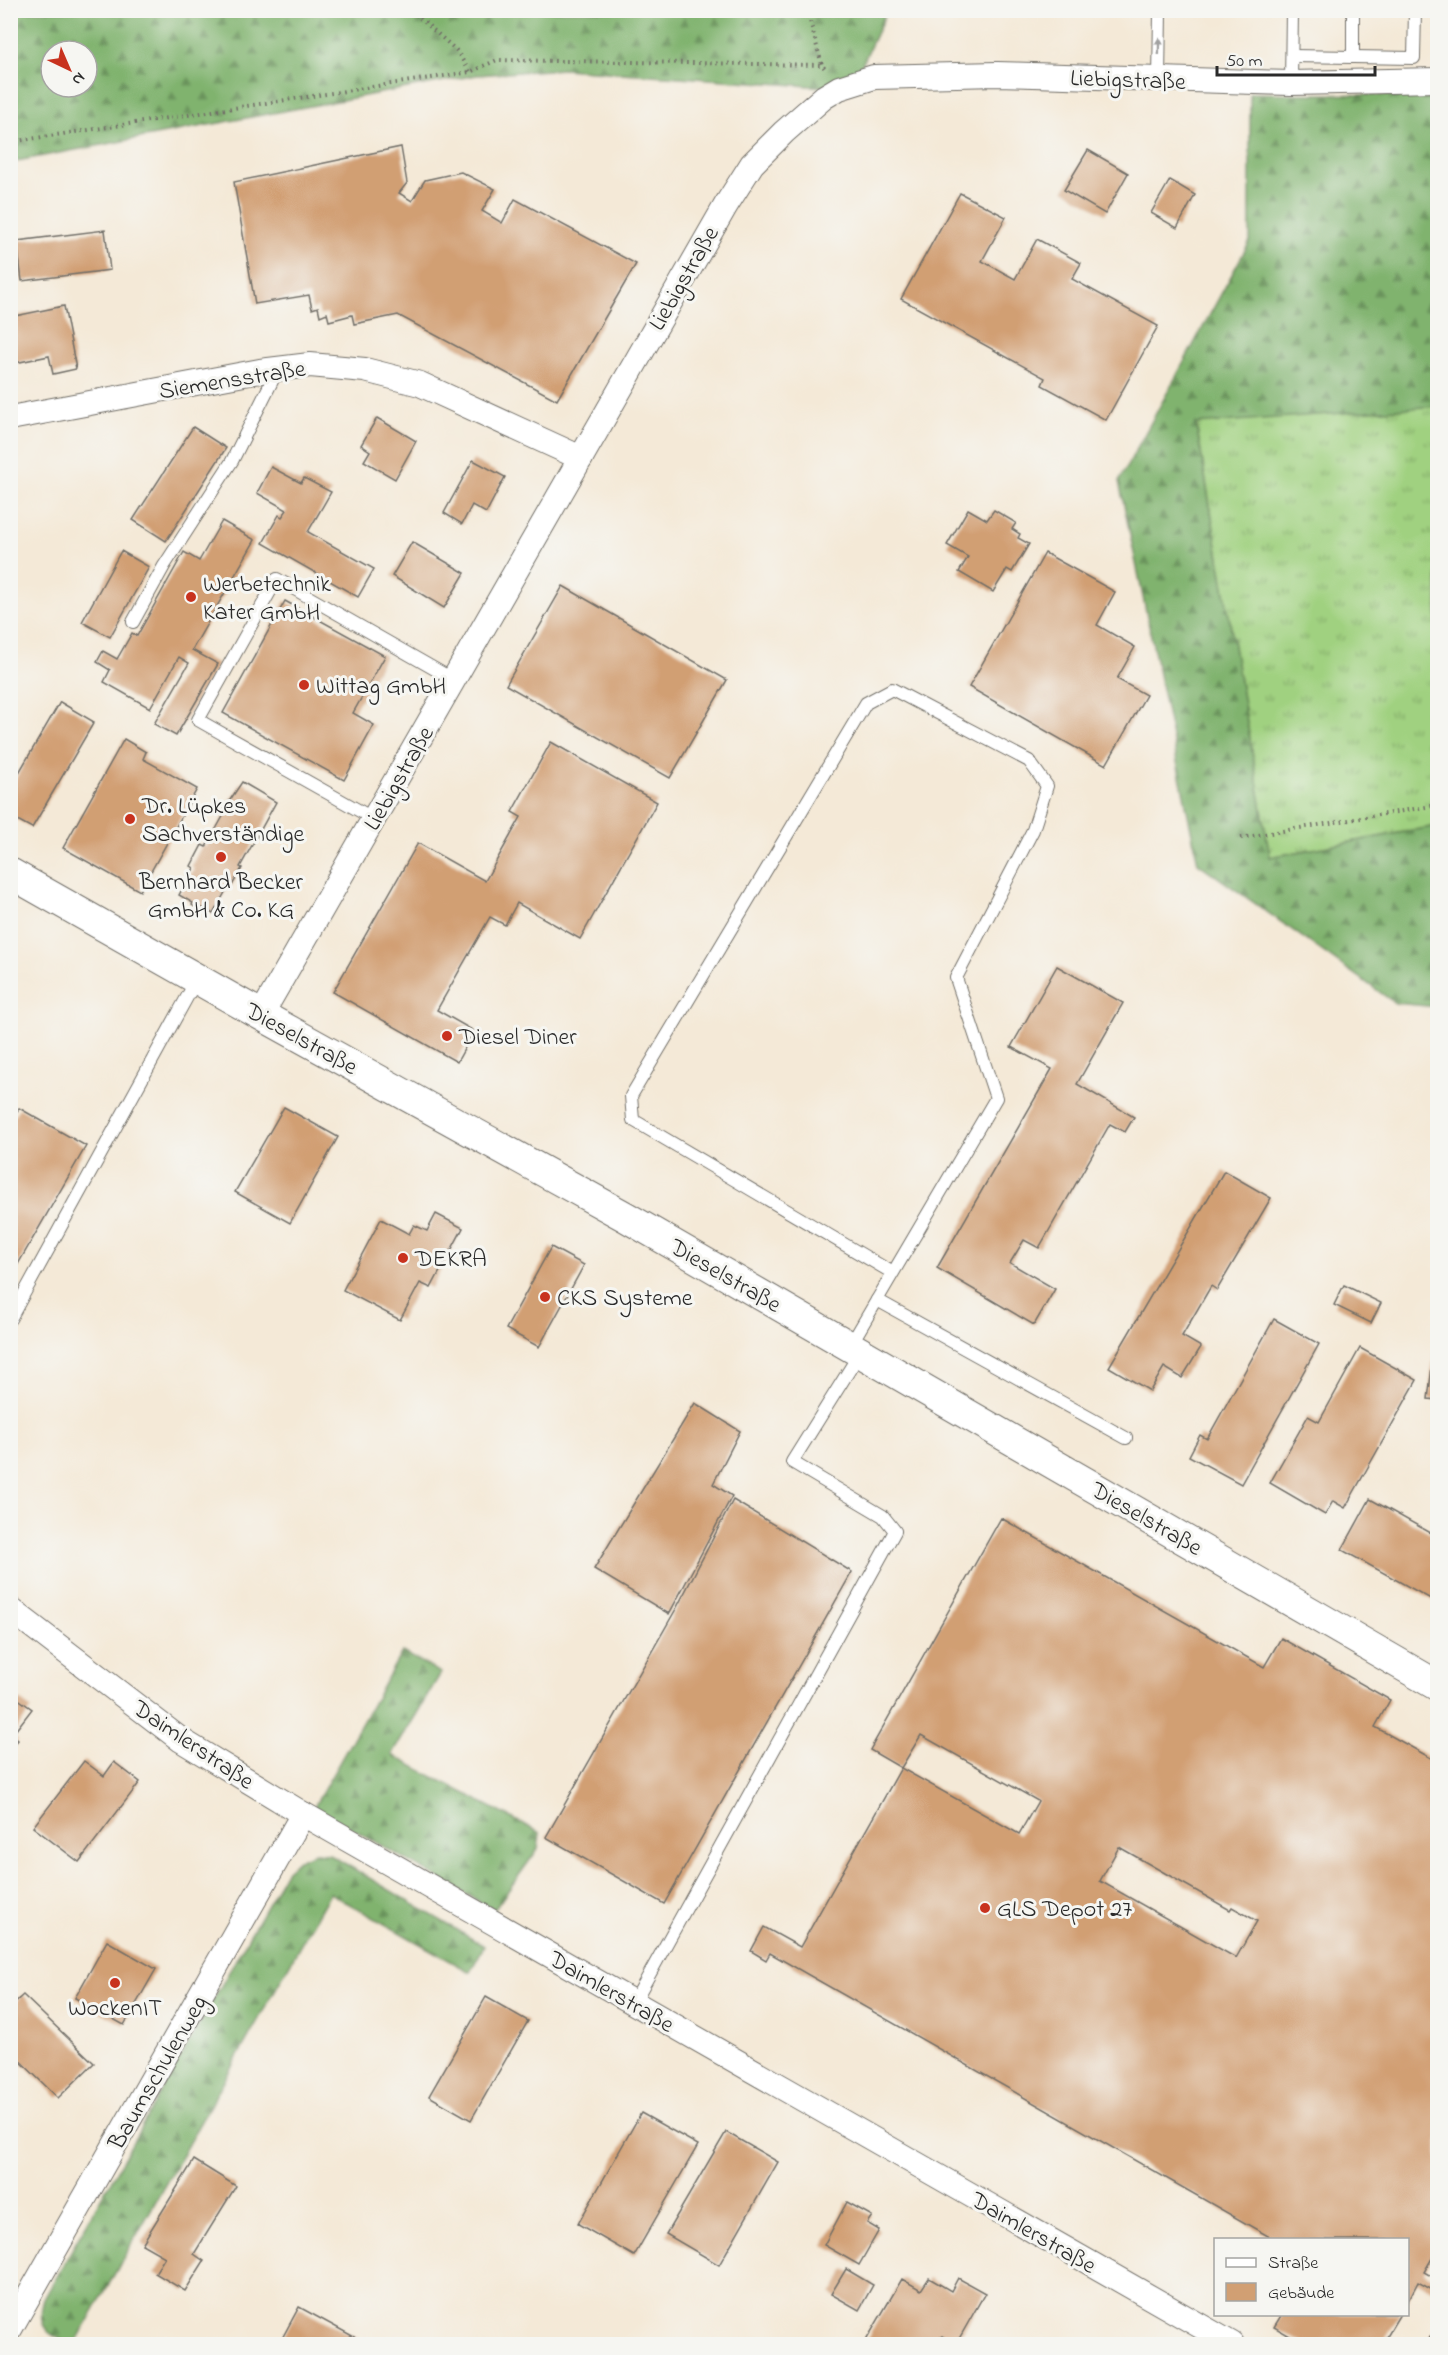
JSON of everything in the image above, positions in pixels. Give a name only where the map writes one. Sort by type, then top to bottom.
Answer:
[{"type":"street","name":"Liebigstraße","points":[[261,1016],[686,271],[752,164],[824,97],[839,88],[874,77],[997,74],[1159,81],[1292,83],[1437,80]]},
{"type":"street","name":"Siemensstraße","points":[[10,418],[310,365],[365,370],[420,384],[581,458]]},
{"type":"street","name":"Dieselstraße","points":[[10,873],[261,1016],[626,1217],[1437,1686]]},
{"type":"street","name":"Daimlerstraße","points":[[10,1609],[181,1740],[303,1814],[1232,2344]]},
{"type":"street","name":"Baumschulenweg","points":[[10,2329],[303,1814]]},
{"type":"street","points":[[10,2336],[25,2344]]},
{"type":"lane","points":[[1159,81],[1160,10]]},
{"type":"lane","points":[[1292,10],[1292,83]]},
{"type":"lane","points":[[1353,10],[1353,57]]},
{"type":"lane","points":[[1292,56],[1414,58],[1414,10]]},
{"type":"lane","points":[[133,622],[164,566],[232,461],[278,369]]},
{"type":"lane","points":[[374,819],[198,720],[277,579],[454,680]]},
{"type":"lane","points":[[633,2004],[895,1531],[883,1516],[792,1462],[855,1350],[877,1300],[893,1273],[996,1098],[956,978],[1033,830],[1047,786],[1029,761],[892,689],[866,703],[631,1096],[633,1120],[893,1273]]},
{"type":"lane","points":[[10,1319],[197,979]]},
{"type":"lane","points":[[877,1300],[1126,1438]]},
{"type":"path","points":[[411,10],[456,50],[470,72]]},
{"type":"path","points":[[807,10],[822,65],[839,88]]},
{"type":"path","points":[[10,142],[470,72],[497,60],[822,65]]},
{"type":"path","points":[[1241,838],[1437,805]]},
{"type":"green space","points":[[11,11],[906,11],[885,15],[859,71],[839,88],[563,69],[477,75],[11,162]]},
{"type":"green space","points":[[1250,93],[1437,96],[1437,406],[1196,424],[1270,857],[1437,826],[1437,1007],[1395,1003],[1198,863],[1119,481],[1250,241]]},
{"type":"green space","points":[[1437,406],[1437,826],[1270,857],[1196,423]]},
{"type":"green space","points":[[402,1652],[441,1673],[392,1755],[540,1833],[538,1849],[494,1910],[314,1807]]},
{"type":"green space","points":[[315,1853],[329,1854],[484,1946],[470,1972],[330,1893],[75,2344],[63,2341],[51,2334],[44,2326],[41,2316],[44,2299],[286,1871],[298,1860]]},
{"type":"building","points":[[401,147],[407,183],[399,193],[412,201],[425,180],[461,172],[495,189],[482,211],[502,223],[515,199],[636,264],[557,400],[398,315],[354,324],[352,315],[329,321],[327,313],[320,316],[318,307],[312,309],[309,295],[255,304],[234,182]]},
{"type":"building","points":[[1088,150],[1128,173],[1105,214],[1064,190]]},
{"type":"building","points":[[1170,180],[1195,195],[1177,228],[1151,213]]},
{"type":"building","points":[[960,193],[1006,217],[982,261],[1015,279],[1037,239],[1081,263],[1072,279],[1158,326],[1106,420],[1042,385],[1045,378],[901,299]]},
{"type":"building","points":[[105,230],[110,270],[22,281],[17,241]]},
{"type":"building","points":[[64,306],[76,369],[53,374],[49,356],[10,364],[10,317]]},
{"type":"building","points":[[377,418],[416,441],[395,479],[364,461],[370,451],[361,445]]},
{"type":"building","points":[[193,427],[226,448],[166,541],[133,520]]},
{"type":"building","points":[[473,460],[505,477],[486,513],[472,505],[462,524],[444,513]]},
{"type":"building","points":[[271,467],[301,483],[304,478],[331,492],[308,532],[374,569],[358,597],[263,543],[279,515],[282,517],[287,510],[257,493]]},
{"type":"building","points":[[968,509],[987,520],[994,510],[1016,523],[1012,529],[1020,534],[1018,538],[1029,544],[1012,572],[1007,569],[993,592],[959,572],[968,557],[947,545]]},
{"type":"building","name":"Werbetechnik Kater GmbH","points":[[222,521],[255,540],[192,650],[218,664],[176,736],[154,724],[189,663],[179,657],[150,708],[104,682],[110,670],[97,662],[103,651],[117,659],[132,633],[137,636],[184,552],[199,561]]},
{"type":"building","points":[[412,542],[465,573],[444,608],[392,576]]},
{"type":"building","points":[[121,551],[149,567],[110,637],[82,622]]},
{"type":"building","points":[[1045,553],[1115,592],[1097,625],[1135,647],[1117,679],[1146,695],[1106,765],[969,687]]},
{"type":"building","points":[[563,586],[727,680],[670,778],[506,685]]},
{"type":"building","name":"Wittag GmbH","points":[[285,601],[385,656],[353,713],[374,725],[344,780],[223,713]]},
{"type":"building","points":[[60,702],[94,722],[32,828],[10,816],[10,788]]},
{"type":"building","name":"Dr. Lüpkes Sachverständige","points":[[124,739],[146,752],[143,759],[197,789],[140,891],[63,848]]},
{"type":"building","points":[[551,742],[657,802],[580,939],[517,903],[505,925],[490,917],[437,1010],[474,1031],[457,1062],[333,992],[418,843],[485,881],[521,817],[512,812]]},
{"type":"building","name":"Bernhard Becker GmbH & Co. KG","points":[[242,782],[276,802],[240,867],[242,868],[213,914],[203,908],[201,911],[179,895],[194,868],[191,866],[202,845],[206,847],[226,811],[224,809]]},
{"type":"building","points":[[1057,966],[1123,1003],[1077,1084],[1134,1117],[1125,1132],[1110,1124],[1039,1248],[1024,1240],[1010,1263],[1055,1289],[1034,1325],[937,1268],[1052,1069],[1011,1047]]},
{"type":"building","points":[[284,1107],[338,1137],[290,1223],[235,1192]]},
{"type":"building","points":[[19,1108],[86,1146],[10,1278],[10,1123]]},
{"type":"building","points":[[1224,1171],[1271,1198],[1217,1290],[1211,1286],[1182,1336],[1201,1347],[1182,1378],[1164,1367],[1150,1391],[1109,1367]]},
{"type":"building","name":"DEKRA","points":[[436,1214],[463,1228],[431,1288],[420,1283],[400,1320],[343,1290],[381,1219],[409,1234],[414,1225],[427,1231]]},
{"type":"building","name":"CKS Systeme","points":[[551,1247],[584,1265],[539,1347],[506,1329]]},
{"type":"building","points":[[1344,1285],[1381,1303],[1371,1323],[1334,1305]]},
{"type":"building","points":[[1274,1319],[1319,1344],[1241,1484],[1189,1456],[1200,1435],[1207,1439]]},
{"type":"building","points":[[1436,1335],[1438,1335],[1438,1400],[1428,1399]]},
{"type":"building","points":[[1360,1348],[1417,1380],[1345,1508],[1333,1501],[1325,1515],[1270,1483],[1308,1416],[1319,1422]]},
{"type":"building","points":[[695,1403],[740,1431],[713,1484],[732,1496],[669,1614],[594,1569]]},
{"type":"building","points":[[1370,1499],[1438,1537],[1438,1603],[1342,1550]]},
{"type":"building","points":[[733,1500],[852,1572],[664,1904],[546,1837],[676,1609]]},
{"type":"building","name":"GLS Depot 27","points":[[1001,1518],[1264,1667],[1281,1638],[1390,1700],[1375,1727],[1438,1762],[1438,2248],[1424,2272],[1438,2280],[1438,2293],[1418,2282],[1409,2299],[1409,2238],[1271,2238],[770,1953],[766,1960],[751,1951],[764,1927],[800,1947],[901,1768],[870,1750]],"holes":[[[921,1735],[1038,1801],[1019,1834],[901,1768]],[[1119,1847],[1230,1910],[1232,1907],[1257,1921],[1236,1958],[1100,1881]]]},
{"type":"building","points":[[10,1693],[32,1709],[12,1735],[18,1740],[10,1749]]},
{"type":"building","points":[[84,1761],[104,1776],[114,1762],[140,1782],[79,1862],[33,1827]]},
{"type":"building","name":"WockenIT","points":[[107,1941],[156,1969],[124,2025],[75,1998]]},
{"type":"building","points":[[23,1995],[94,2063],[58,2098],[10,2051],[10,2007]]},
{"type":"building","points":[[486,1997],[528,2021],[471,2120],[429,2096]]},
{"type":"building","points":[[641,2113],[698,2145],[634,2256],[578,2224]]},
{"type":"building","points":[[726,2132],[778,2162],[719,2265],[666,2234]]},
{"type":"building","points":[[194,2160],[236,2186],[194,2254],[204,2261],[185,2291],[155,2273],[165,2257],[142,2244]]},
{"type":"building","points":[[847,2202],[872,2216],[867,2223],[879,2230],[859,2265],[824,2245]]},
{"type":"building","points":[[846,2269],[873,2285],[859,2310],[831,2294]]},
{"type":"building","points":[[929,2278],[951,2291],[958,2278],[985,2293],[956,2344],[942,2336],[937,2344],[864,2344],[902,2279],[921,2290]]},
{"type":"building","points":[[299,2307],[358,2339],[355,2344],[279,2344]]},
{"type":"building","points":[[1281,2316],[1399,2316],[1382,2344],[1304,2344],[1274,2327]]},
{"type":"building","points":[[1438,2324],[1438,2344],[1426,2344]]},
{"type":"place","name":"Werbetechnik Kater GmbH","points":[[191,597]]},
{"type":"place","name":"Wittag GmbH","points":[[304,685]]},
{"type":"place","name":"Dr. Lüpkes Sachverständige","points":[[130,819]]},
{"type":"place","name":"Bernhard Becker GmbH & Co. KG","points":[[221,857]]},
{"type":"place","name":"Diesel Diner","points":[[447,1036]]},
{"type":"place","name":"DEKRA","points":[[403,1258]]},
{"type":"place","name":"CKS Systeme","points":[[545,1297]]},
{"type":"place","name":"GLS Depot 27","points":[[985,1908]]},
{"type":"place","name":"WockenIT","points":[[115,1983]]}]
